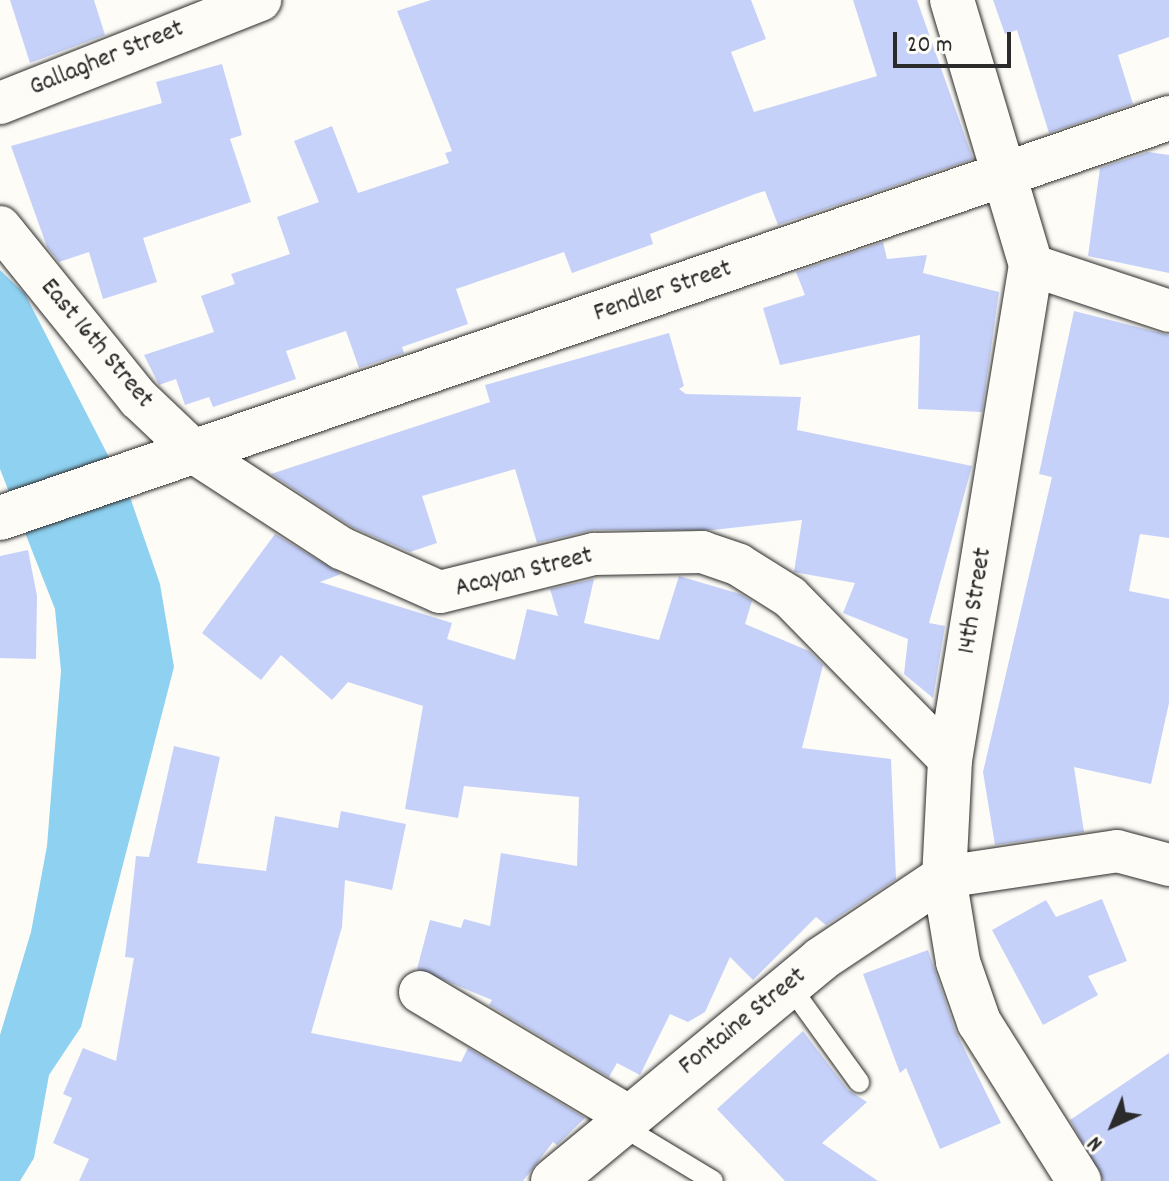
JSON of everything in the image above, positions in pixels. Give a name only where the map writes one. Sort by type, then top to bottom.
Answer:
[{"type":"main road","name":"14th Street","points":[[952,0],[1008,172],[1031,265],[950,760],[944,877],[958,962],[979,1022],[1079,1181]]},
{"type":"main road","name":"Fendler Street","points":[[15,513],[198,455],[1169,118]]},
{"type":"main road","name":"Fontaine Street","points":[[553,1181],[622,1119],[789,985],[944,877]]},
{"type":"street","name":"Gallagher Street","points":[[0,103],[146,40],[260,0]]},
{"type":"street","name":"East 16th Street","points":[[0,227],[139,399],[198,455]]},
{"type":"street","points":[[1031,265],[1169,311]]},
{"type":"street","name":"Acayan Street","points":[[198,455],[341,548],[440,592],[594,554],[702,552],[739,565],[790,597],[950,760]]},
{"type":"street","points":[[944,877],[1117,851],[1169,865]]},
{"type":"street","points":[[420,992],[622,1119]]},
{"type":"lane","points":[[789,985],[859,1082]]},
{"type":"lane","points":[[622,1119],[713,1181]]},
{"type":"water","points":[[0,270],[25,294],[131,500],[160,584],[174,667],[81,1027],[49,1075],[34,1158],[20,1181],[0,1181],[0,1035],[31,932],[47,846],[61,671],[55,609],[0,469]]},
{"type":"building","points":[[10,0],[94,0],[105,35],[30,63]]},
{"type":"building","points":[[431,0],[751,0],[766,39],[731,52],[754,112],[877,76],[853,0],[917,0],[973,159],[778,225],[765,191],[650,234],[653,244],[572,273],[564,252],[456,289],[468,324],[402,347],[404,353],[359,368],[346,331],[286,351],[296,379],[213,407],[209,397],[185,405],[176,379],[159,385],[144,355],[214,332],[201,296],[235,284],[231,274],[290,254],[277,217],[319,202],[294,141],[332,126],[358,193],[449,163],[445,153],[452,151],[397,11]]},
{"type":"building","points":[[993,0],[1169,0],[1169,37],[1118,55],[1133,104],[1049,133],[1017,30],[1005,34]]},
{"type":"building","points":[[222,64],[242,135],[230,139],[251,202],[143,238],[157,282],[103,299],[89,252],[59,262],[47,247],[11,146],[162,103],[156,82]]},
{"type":"building","points":[[1148,152],[1169,155],[1169,273],[1088,256],[1100,168]]},
{"type":"building","points":[[883,242],[887,259],[927,255],[923,273],[999,292],[982,412],[918,409],[920,335],[780,365],[763,308],[805,295],[796,272]]},
{"type":"building","points":[[1074,311],[1169,335],[1169,538],[1140,534],[1129,591],[1169,599],[1169,703],[1151,784],[1074,767],[1084,832],[995,845],[983,772],[1052,477],[1039,474]]},
{"type":"building","points":[[669,333],[684,386],[679,389],[686,394],[801,397],[797,430],[972,466],[929,623],[945,626],[933,698],[904,674],[908,639],[843,613],[855,583],[794,572],[802,520],[713,530],[593,530],[537,543],[515,469],[422,496],[437,543],[410,552],[352,527],[271,474],[490,402],[485,385]]},
{"type":"building","points":[[275,534],[341,574],[320,582],[452,623],[447,639],[515,660],[527,609],[558,616],[550,589],[594,579],[584,623],[659,640],[679,576],[740,594],[752,601],[745,624],[809,651],[823,665],[802,748],[891,759],[896,879],[826,925],[816,917],[753,980],[730,957],[705,1012],[688,1022],[670,1014],[640,1075],[617,1063],[609,1077],[489,1005],[492,1000],[417,969],[430,920],[461,928],[464,919],[490,926],[501,853],[577,866],[579,797],[464,786],[458,818],[405,809],[423,706],[348,682],[332,700],[281,655],[261,680],[202,633]]},
{"type":"building","points":[[28,550],[37,596],[36,659],[0,658],[0,556]]},
{"type":"building","points":[[174,746],[220,757],[197,863],[266,871],[275,816],[338,828],[341,811],[406,824],[392,890],[345,880],[342,927],[311,1033],[461,1062],[468,1048],[585,1118],[557,1145],[553,1142],[523,1181],[79,1181],[89,1159],[53,1143],[72,1098],[63,1094],[83,1048],[116,1061],[134,958],[125,957],[136,856],[149,857]]},
{"type":"building","points":[[1102,899],[1127,961],[1088,976],[1098,995],[1043,1025],[992,930],[1046,900],[1056,917]]},
{"type":"building","points":[[928,950],[955,1030],[1001,1123],[940,1149],[906,1068],[900,1073],[863,974]]},
{"type":"building","points":[[803,1031],[848,1090],[867,1102],[822,1143],[878,1181],[785,1181],[717,1109]]},
{"type":"building","points":[[1169,1053],[1169,1181],[1104,1181],[1070,1120]]}]
